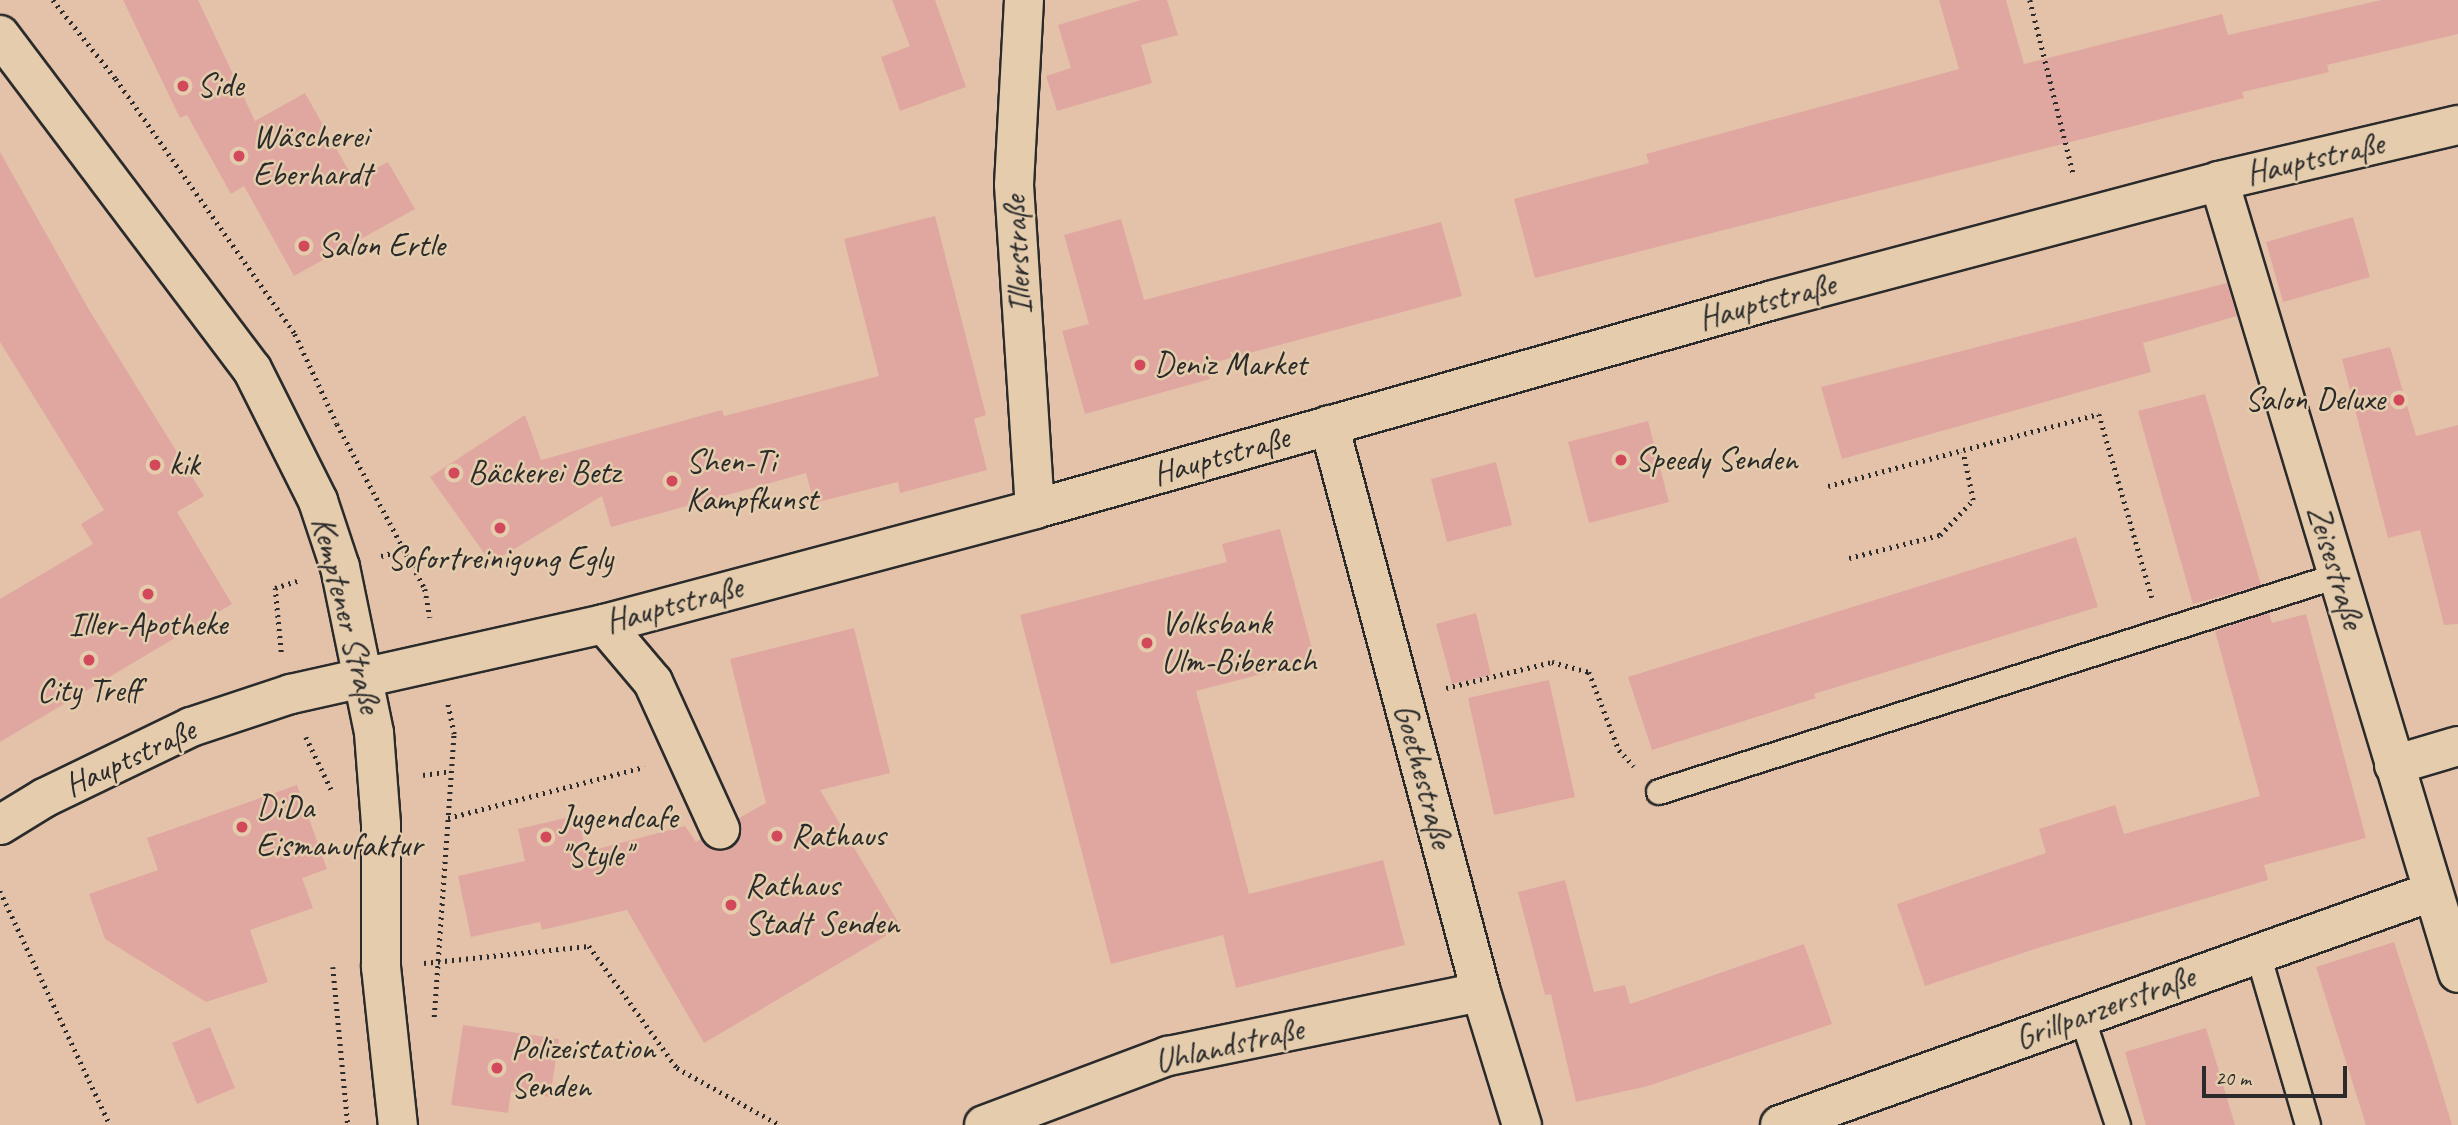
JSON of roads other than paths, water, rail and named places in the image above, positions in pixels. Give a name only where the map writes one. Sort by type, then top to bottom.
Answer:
[{"type":"street","name":"Illerstraße","points":[[1024,0],[1014,185],[1035,509]]},
{"type":"street","name":"Kemptener Straße","points":[[0,35],[252,369],[318,501],[340,567],[366,677],[381,814],[381,967],[398,1125]]},
{"type":"street","name":"Hauptstraße","points":[[0,825],[44,798],[191,727],[291,694],[604,624],[1035,509],[2084,217],[2219,181],[2458,125]]},
{"type":"street","name":"Zeisestraße","points":[[2219,181],[2431,892],[2456,959]]},
{"type":"street","name":"Goethestraße","points":[[1329,425],[1481,992],[1522,1125]]},
{"type":"street","points":[[604,624],[653,681],[720,829]]},
{"type":"street","points":[[2394,765],[2458,746]]},
{"type":"street","name":"Grillparzerstraße","points":[[1780,1125],[2431,892]]},
{"type":"street","name":"Uhlandstraße","points":[[984,1125],[1168,1056],[1481,992]]},
{"type":"lane","points":[[1659,792],[2337,576]]},
{"type":"lane","points":[[2258,954],[2308,1125]]},
{"type":"lane","points":[[2082,1017],[2118,1125]]},
{"type":"place","name":"Side","points":[[183,86]]},
{"type":"place","name":"Wäscherei Eberhardt","points":[[239,156]]},
{"type":"place","name":"Salon Ertle","points":[[304,246]]},
{"type":"place","name":"Deniz Market","points":[[1140,365]]},
{"type":"place","name":"Salon Deluxe","points":[[2399,400]]},
{"type":"place","name":"Speedy Senden","points":[[1621,460]]},
{"type":"place","name":"kik","points":[[155,465]]},
{"type":"place","name":"Bäckerei Betz","points":[[454,473]]},
{"type":"place","name":"Shen-Ti Kampfkunst","points":[[672,481]]},
{"type":"place","name":"Sofortreinigung Egly","points":[[500,528]]},
{"type":"place","name":"Iller-Apotheke","points":[[148,594]]},
{"type":"place","name":"Volksbank Ulm-Biberach","points":[[1147,643]]},
{"type":"place","name":"City Treff","points":[[89,660]]},
{"type":"place","name":"DiDa Eismanufaktur","points":[[242,827]]},
{"type":"place","name":"Rathaus","points":[[777,836]]},
{"type":"place","name":"Jugendcafe \"Style\"","points":[[546,837]]},
{"type":"place","name":"Rathaus Stadt Senden","points":[[731,905]]},
{"type":"place","name":"Polizeistation Senden","points":[[497,1068]]}]
